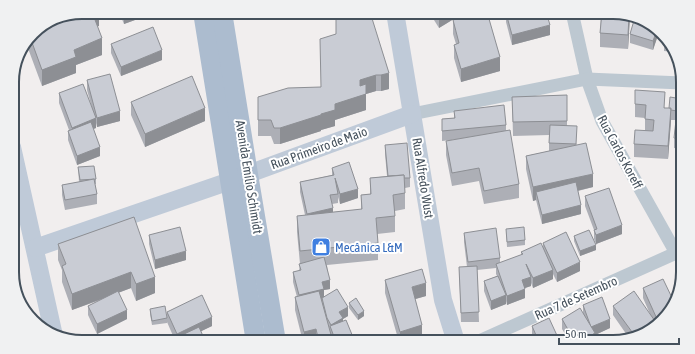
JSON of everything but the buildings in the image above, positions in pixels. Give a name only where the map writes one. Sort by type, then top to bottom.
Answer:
[{"type":"main road","name":"Avenida Emílio Schimidt","points":[[205,19],[274,335]]},
{"type":"main road","name":"Avenida Emílio Schimidt","points":[[223,19],[255,335]]},
{"type":"street","name":"Rua Alfredo Wust","points":[[396,19],[443,300],[454,335]]},
{"type":"street","name":"Rua Carlos Koreff","points":[[574,19],[587,79],[602,121],[676,249]]},
{"type":"street","name":"Rua Primeiro de Maio","points":[[35,248],[239,177],[412,114],[587,79],[676,84]]},
{"type":"street","points":[[19,178],[52,327]]},
{"type":"street","name":"Rua 7 de Setembro","points":[[494,335],[676,258]]},
{"type":"place","name":"Mecânica L&M","points":[[321,247]]}]
